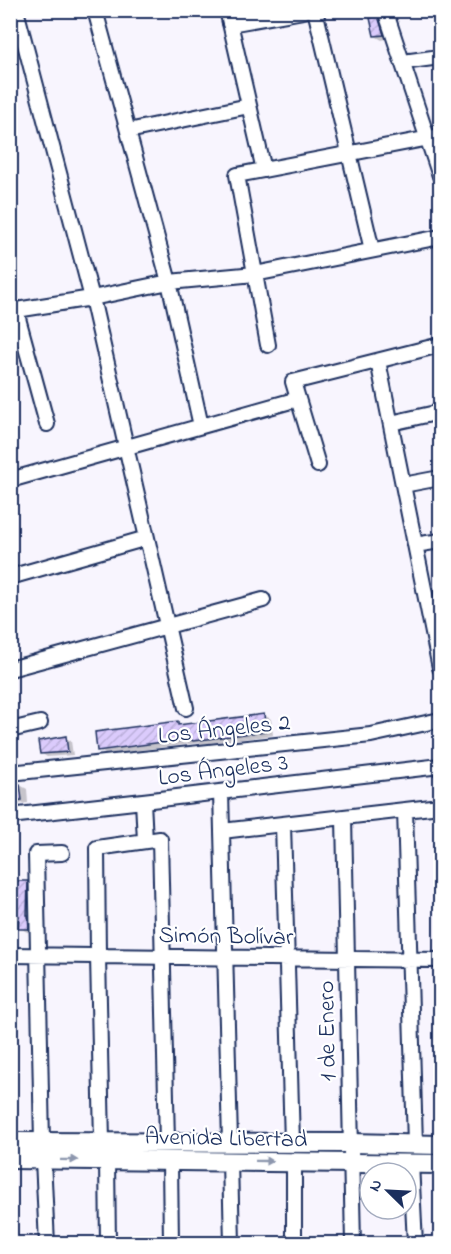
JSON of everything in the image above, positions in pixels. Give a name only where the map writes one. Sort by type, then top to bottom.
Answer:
[{"type":"street","points":[[16,10],[92,298],[186,708]]},
{"type":"street","points":[[95,10],[169,282],[201,426]]},
{"type":"street","points":[[264,170],[228,17],[309,10]]},
{"type":"street","points":[[315,10],[372,250]]},
{"type":"street","points":[[385,10],[403,62],[434,137],[441,176]]},
{"type":"street","points":[[403,62],[441,57]]},
{"type":"street","points":[[128,131],[249,106]]},
{"type":"street","points":[[268,345],[237,175],[434,137]]},
{"type":"street","points":[[47,424],[13,311],[169,282],[255,274],[441,237]]},
{"type":"street","points":[[318,465],[293,382],[441,345]]},
{"type":"street","points":[[378,361],[416,545],[434,600],[440,660]]},
{"type":"street","points":[[10,480],[298,399]]},
{"type":"street","points":[[390,423],[441,412]]},
{"type":"street","points":[[403,485],[441,478]]},
{"type":"street","points":[[10,577],[147,538]]},
{"type":"street","points":[[416,545],[441,541]]},
{"type":"street","points":[[10,669],[263,600]]},
{"type":"street","name":"Los Ángeles 2","points":[[10,773],[371,735],[441,720]]},
{"type":"street","points":[[10,730],[40,723]]},
{"type":"street","name":"Los Ángeles 3","points":[[10,816],[441,766]]},
{"type":"street","points":[[221,792],[230,1142]]},
{"type":"street","points":[[143,801],[145,841]]},
{"type":"street","points":[[222,831],[441,806]]},
{"type":"street","points":[[405,810],[415,1144]]},
{"type":"street","name":"1 de Enero","points":[[344,818],[353,1244]]},
{"type":"street","points":[[283,824],[292,1143]]},
{"type":"street","points":[[102,1142],[97,848],[160,839],[167,1142]]},
{"type":"street","points":[[47,1244],[37,955],[36,854],[62,853]]},
{"type":"street","name":"Simón Bolívar","points":[[10,955],[441,960]]},
{"type":"street","name":"Avenida Libertad","points":[[10,1142],[43,1150],[107,1160],[358,1162]]},
{"type":"street","name":"Avenida Libertad","points":[[10,1159],[43,1150],[102,1142],[441,1145]]},
{"type":"street","points":[[107,1160],[108,1244]]},
{"type":"street","points":[[170,1161],[171,1244]]},
{"type":"street","points":[[231,1161],[232,1244]]},
{"type":"street","points":[[294,1162],[294,1244]]},
{"type":"street","name":"Avenida Libertad","points":[[418,1163],[441,1164]]},
{"type":"street","points":[[414,1221],[415,1244]]},
{"type":"building","points":[[378,16],[384,35],[374,36],[370,18]]},
{"type":"building","points":[[264,714],[266,731],[97,751],[95,732],[178,721],[178,725]]},
{"type":"building","points":[[66,736],[68,752],[40,754],[38,741]]},
{"type":"building","points":[[20,784],[22,800],[10,801],[10,785]]},
{"type":"building","points":[[11,881],[28,881],[29,929],[18,929],[19,916],[10,916]]}]
